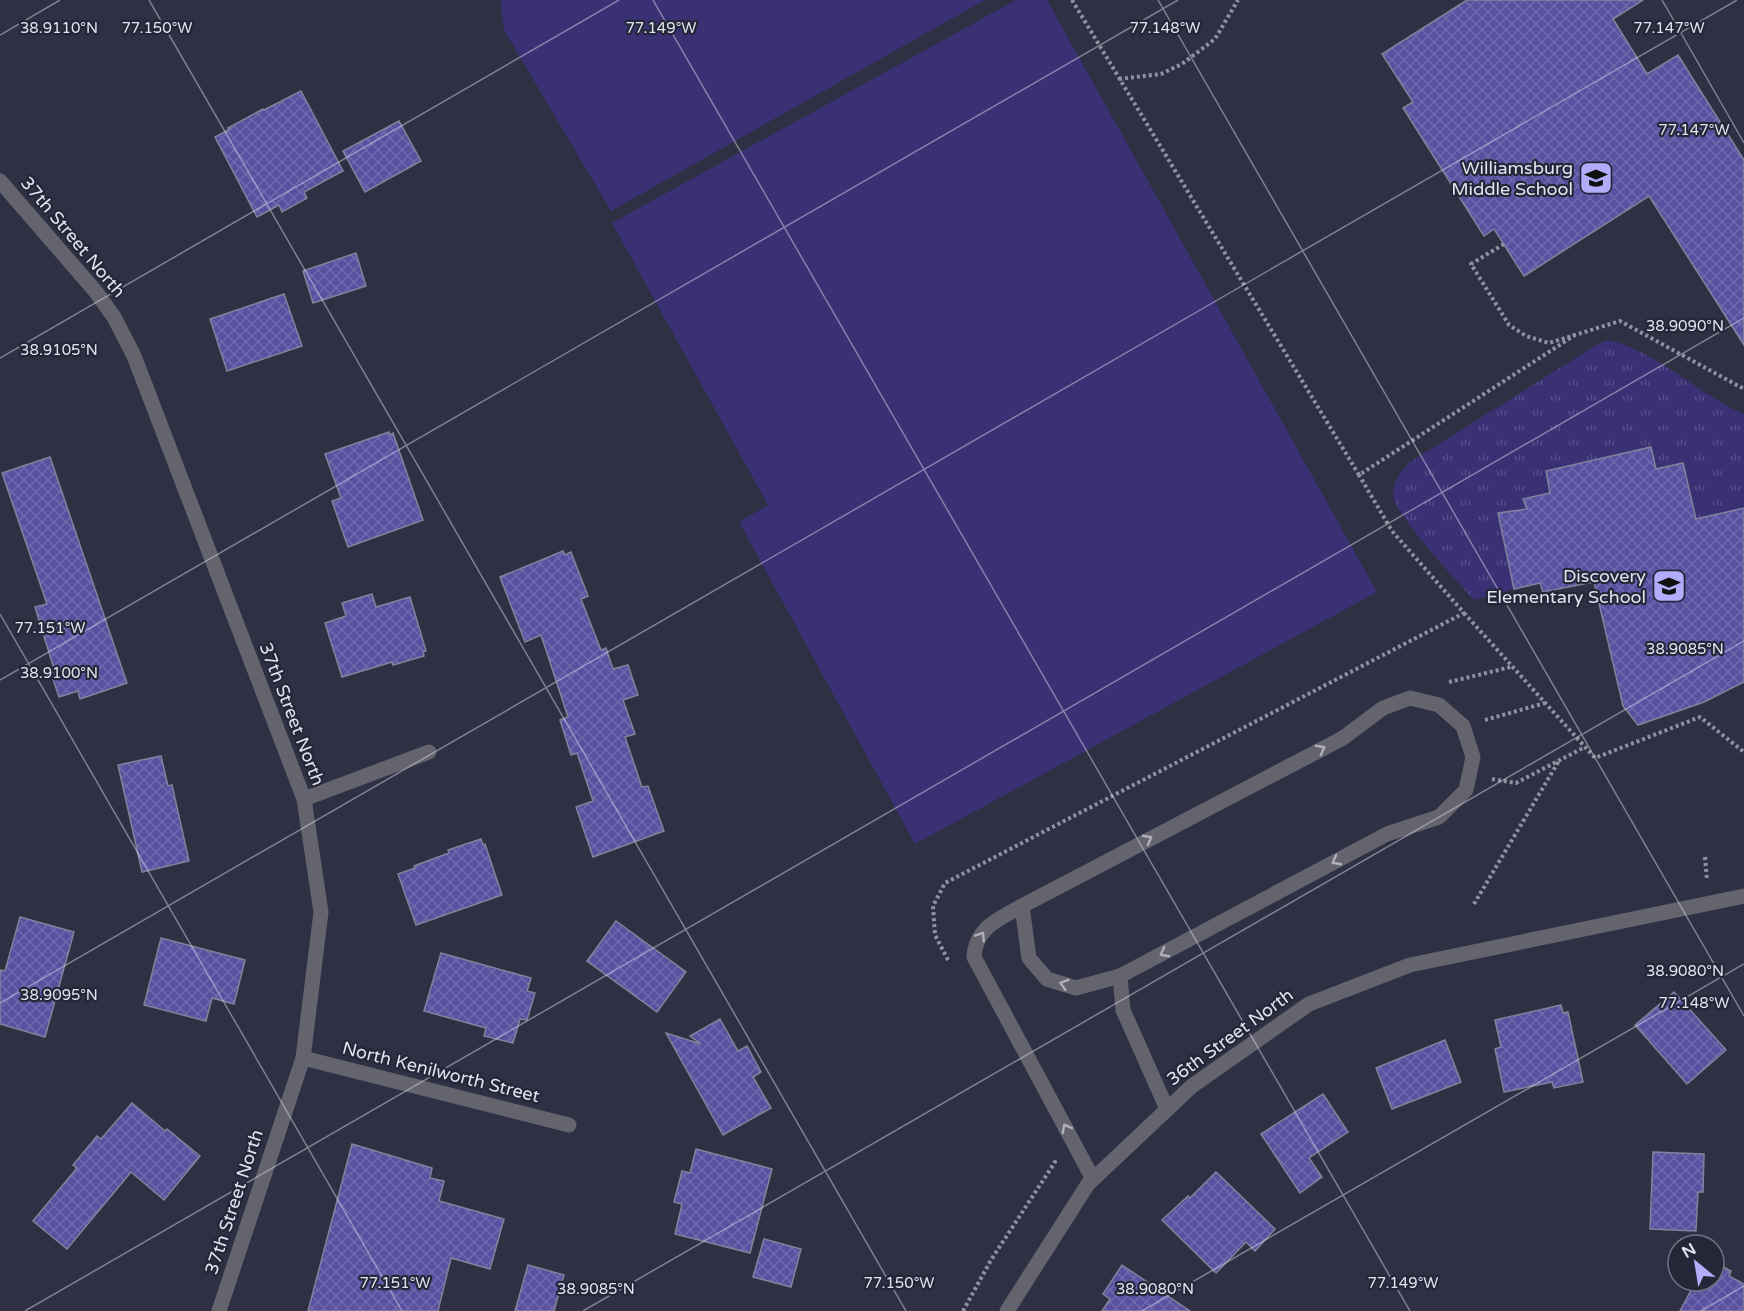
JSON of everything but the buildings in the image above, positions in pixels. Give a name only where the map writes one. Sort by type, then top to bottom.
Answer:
[{"type":"street","name":"37th Street North","points":[[0,181],[96,292],[114,317],[134,356],[304,800],[321,912],[303,1058],[219,1311]]},
{"type":"street","points":[[1022,906],[1029,958],[1047,979],[1076,988],[1120,976],[1388,834],[1439,816],[1466,790],[1473,757],[1463,726],[1438,705],[1410,698],[1383,708],[1342,738],[1022,906],[988,926],[975,944],[975,957],[1093,1179]]},
{"type":"street","points":[[304,800],[429,752]]},
{"type":"street","name":"36th Street North","points":[[1007,1311],[1088,1184],[1192,1086],[1309,1004],[1410,965],[1744,896]]},
{"type":"street","points":[[1120,976],[1123,1010],[1167,1109]]},
{"type":"street","name":"North Kenilworth Street","points":[[303,1058],[569,1125]]},
{"type":"path","points":[[1072,0],[1359,475],[1575,335]]},
{"type":"path","points":[[1119,79],[1161,75],[1182,64],[1215,39],[1238,0]]},
{"type":"path","points":[[1504,244],[1471,264],[1509,325],[1526,336],[1549,343],[1620,321],[1744,388]]},
{"type":"path","points":[[1464,613],[1595,758],[1700,717],[1744,752]]},
{"type":"path","points":[[1430,703],[1450,681],[1512,666]]},
{"type":"path","points":[[1463,726],[1545,703]]},
{"type":"path","points":[[1469,775],[1516,783],[1584,747]]},
{"type":"path","points":[[1474,904],[1560,759]]},
{"type":"path","points":[[963,1311],[991,1260],[1055,1162]]},
{"type":"green space","points":[[500,0],[985,0],[611,211],[504,30]]},
{"type":"green space","points":[[1016,0],[1047,0],[1377,592],[915,844],[739,522],[768,505],[612,223]]},
{"type":"green space","points":[[1608,340],[1627,346],[1661,363],[1710,396],[1744,414],[1744,508],[1696,519],[1683,463],[1656,469],[1651,447],[1546,471],[1550,493],[1523,499],[1527,509],[1498,513],[1514,589],[1474,600],[1403,516],[1393,494],[1396,480],[1410,462],[1598,344]]},
{"type":"place","name":"Williamsburg Middle School","points":[[1596,178]]},
{"type":"place","name":"Discovery Elementary School","points":[[1669,586]]}]
